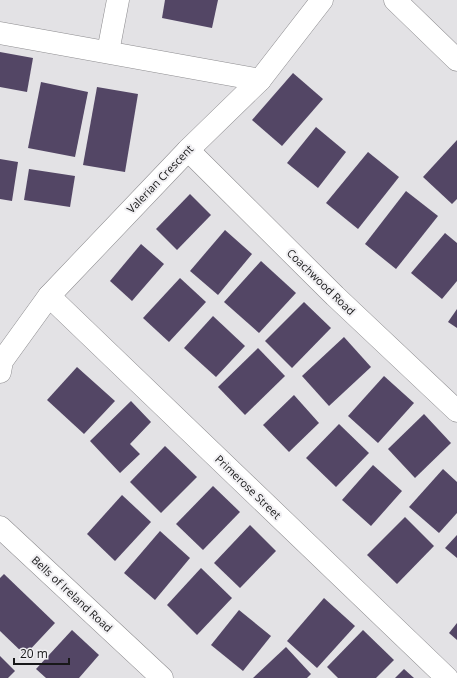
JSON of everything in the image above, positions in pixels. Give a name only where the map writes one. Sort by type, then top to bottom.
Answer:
[{"type":"street","points":[[108,52],[118,0]]},
{"type":"street","name":"Valerian Crescent","points":[[1,365],[49,296],[188,150],[260,80],[322,0]]},
{"type":"street","points":[[395,0],[457,60]]},
{"type":"street","points":[[0,33],[260,80]]},
{"type":"street","name":"Coachwood Road","points":[[188,150],[335,296],[457,411]]},
{"type":"street","name":"Primerose Street","points":[[49,296],[447,678]]},
{"type":"street","name":"Bells of Ireland Road","points":[[0,527],[162,678]]},
{"type":"building","points":[[165,0],[218,0],[212,28],[162,18]]},
{"type":"building","points":[[0,52],[33,58],[27,92],[0,87]]},
{"type":"building","points":[[293,73],[323,99],[282,146],[252,120]]},
{"type":"building","points":[[41,82],[88,92],[75,157],[28,148]]},
{"type":"building","points":[[97,87],[138,94],[125,172],[83,165]]},
{"type":"building","points":[[316,127],[346,152],[318,188],[287,163]]},
{"type":"building","points":[[457,140],[457,199],[452,204],[423,177]]},
{"type":"building","points":[[368,152],[399,177],[358,229],[326,203]]},
{"type":"building","points":[[0,159],[18,162],[12,201],[0,199]]},
{"type":"building","points":[[29,169],[75,176],[70,207],[24,200]]},
{"type":"building","points":[[406,191],[438,216],[396,269],[365,244]]},
{"type":"building","points":[[190,194],[211,215],[177,250],[156,229]]},
{"type":"building","points":[[225,230],[252,254],[218,295],[190,271]]},
{"type":"building","points":[[445,233],[457,243],[457,281],[442,299],[411,273]]},
{"type":"building","points":[[141,244],[164,264],[132,301],[110,281]]},
{"type":"building","points":[[261,261],[296,293],[259,333],[224,302]]},
{"type":"building","points":[[180,278],[206,302],[169,342],[143,318]]},
{"type":"building","points":[[304,302],[331,328],[292,368],[265,341]]},
{"type":"building","points":[[457,309],[457,328],[448,322]]},
{"type":"building","points":[[213,316],[245,346],[216,377],[184,348]]},
{"type":"building","points":[[344,337],[371,367],[329,406],[302,376]]},
{"type":"building","points":[[258,348],[285,376],[245,415],[218,387]]},
{"type":"building","points":[[77,367],[115,401],[84,434],[47,400]]},
{"type":"building","points":[[384,376],[414,403],[378,443],[348,416]]},
{"type":"building","points":[[294,395],[319,423],[289,452],[263,425]]},
{"type":"building","points":[[131,401],[151,422],[130,444],[140,454],[120,473],[90,441]]},
{"type":"building","points":[[424,414],[451,443],[415,478],[388,449]]},
{"type":"building","points":[[339,424],[369,453],[336,487],[306,458]]},
{"type":"building","points":[[165,446],[197,477],[161,513],[130,482]]},
{"type":"building","points":[[373,465],[402,491],[371,526],[342,500]]},
{"type":"building","points":[[443,469],[457,482],[457,513],[439,533],[409,507]]},
{"type":"building","points":[[213,486],[240,512],[203,550],[176,524]]},
{"type":"building","points":[[122,495],[151,522],[115,561],[87,534]]},
{"type":"building","points":[[405,517],[434,546],[397,584],[367,555]]},
{"type":"building","points":[[250,525],[276,551],[240,588],[214,563]]},
{"type":"building","points":[[160,531],[190,558],[155,600],[124,573]]},
{"type":"building","points":[[457,535],[457,558],[445,548]]},
{"type":"building","points":[[201,568],[232,598],[197,635],[167,605]]},
{"type":"building","points":[[4,574],[55,623],[25,655],[0,631],[0,578]]},
{"type":"building","points":[[324,598],[355,626],[317,668],[287,641]]},
{"type":"building","points":[[239,610],[271,636],[243,671],[211,645]]},
{"type":"building","points":[[457,623],[457,640],[449,633]]},
{"type":"building","points":[[72,630],[99,655],[79,678],[46,678],[36,669]]},
{"type":"building","points":[[363,630],[394,660],[376,678],[338,678],[327,667]]},
{"type":"building","points":[[286,647],[311,674],[307,678],[253,678]]},
{"type":"building","points":[[0,656],[15,671],[8,678],[0,678]]},
{"type":"building","points":[[404,669],[414,678],[395,678]]}]
